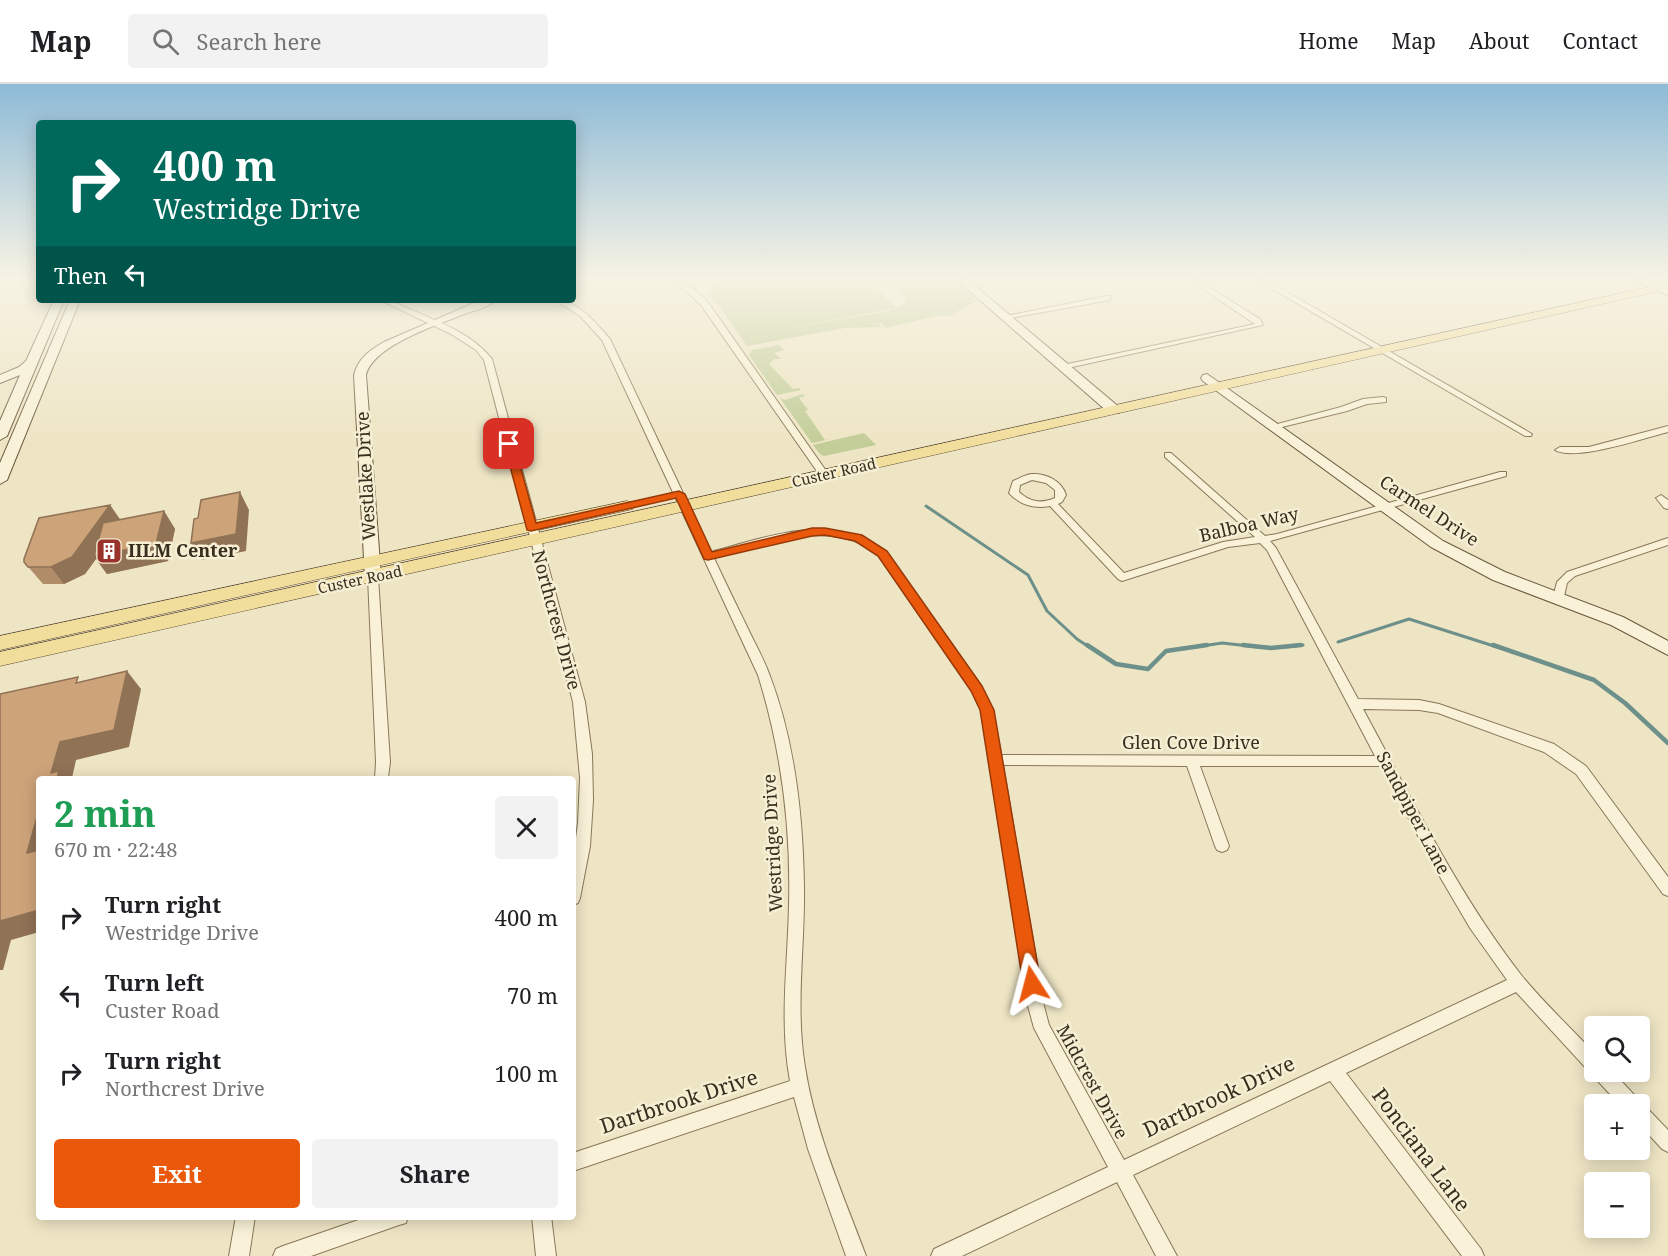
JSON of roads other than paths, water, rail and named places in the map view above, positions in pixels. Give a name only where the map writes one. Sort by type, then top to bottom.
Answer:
[{"type":"main road","name":"Custer Road","points":[[0,643],[372,569],[533,534],[1109,406],[1401,335]]},
{"type":"main road","name":"Custer Road","points":[[1213,382],[1381,350],[1448,335]]},
{"type":"main road","name":"Custer Road","points":[[0,659],[372,569]]},
{"type":"street","points":[[0,436],[46,335]]},
{"type":"street","points":[[0,480],[61,335]]},
{"type":"street","name":"Westlake Drive","points":[[382,776],[360,375],[362,367],[380,349],[411,335]]},
{"type":"street","name":"Northcrest Drive","points":[[456,335],[471,342],[488,359],[579,702],[587,752],[588,789],[586,829],[576,882]]},
{"type":"street","name":"Westridge Drive","points":[[602,335],[764,675],[776,711],[794,813],[797,885],[793,1038],[800,1087],[856,1256]]},
{"type":"street","points":[[726,335],[820,470]]},
{"type":"street","points":[[1026,335],[1109,406]]},
{"type":"street","points":[[1063,367],[1217,335]]},
{"type":"street","points":[[1355,335],[1528,434]]},
{"type":"street","points":[[0,380],[23,370],[33,362]]},
{"type":"street","points":[[26,378],[45,375]]},
{"type":"street","name":"Carmel Drive","points":[[1213,382],[1410,527],[1464,559],[1499,576],[1617,621],[1668,649]]},
{"type":"street","points":[[1274,426],[1344,409],[1366,401],[1383,400]]},
{"type":"street","points":[[1560,450],[1589,450],[1668,429]]},
{"type":"street","name":"Sandpiper Lane","points":[[1168,455],[1264,539],[1469,914],[1518,983],[1584,1054]]},
{"type":"street","name":"Balboa Way","points":[[1052,503],[1122,577],[1227,544],[1264,539],[1503,474]]},
{"type":"street","name":"Midcrest Drive","points":[[708,556],[812,532],[846,534],[869,543],[882,554],[977,689],[987,710],[1036,1006],[1042,1028],[1167,1256]]},
{"type":"street","points":[[1559,598],[1562,582],[1571,574],[1668,541]]},
{"type":"street","points":[[1355,704],[1401,704],[1439,709],[1549,748],[1581,770],[1668,889]]},
{"type":"street","name":"Glen Cove Drive","points":[[996,760],[1386,761]]},
{"type":"street","points":[[1192,761],[1222,846]]},
{"type":"street","name":"Dartbrook Drive","points":[[941,1256],[1518,983]]},
{"type":"street","name":"Ponciana Lane","points":[[1333,1070],[1474,1256]]},
{"type":"street","points":[[1610,1082],[1622,1094]]},
{"type":"street","name":"Dartbrook Drive","points":[[576,1161],[800,1087]]},
{"type":"street","points":[[1650,1124],[1668,1143]]},
{"type":"street","points":[[239,1256],[245,1220]]},
{"type":"street","points":[[283,1256],[387,1220]]},
{"type":"street","points":[[542,1220],[546,1256]]},
{"type":"waterway","points":[[926,506],[1028,575],[1047,611],[1089,647]]},
{"type":"waterway","points":[[1338,642],[1409,619],[1497,647]]},
{"type":"waterway","points":[[1196,647],[1222,643],[1258,647]]},
{"type":"waterway","points":[[1087,645],[1116,664],[1148,669],[1166,651],[1207,645]]},
{"type":"waterway","points":[[1243,645],[1271,648],[1301,645]]},
{"type":"waterway","points":[[1285,647],[1303,645]]},
{"type":"waterway","points":[[1493,645],[1594,680],[1625,703],[1668,743]]},
{"type":"place","name":"IILM Center","points":[[109,551]]}]
